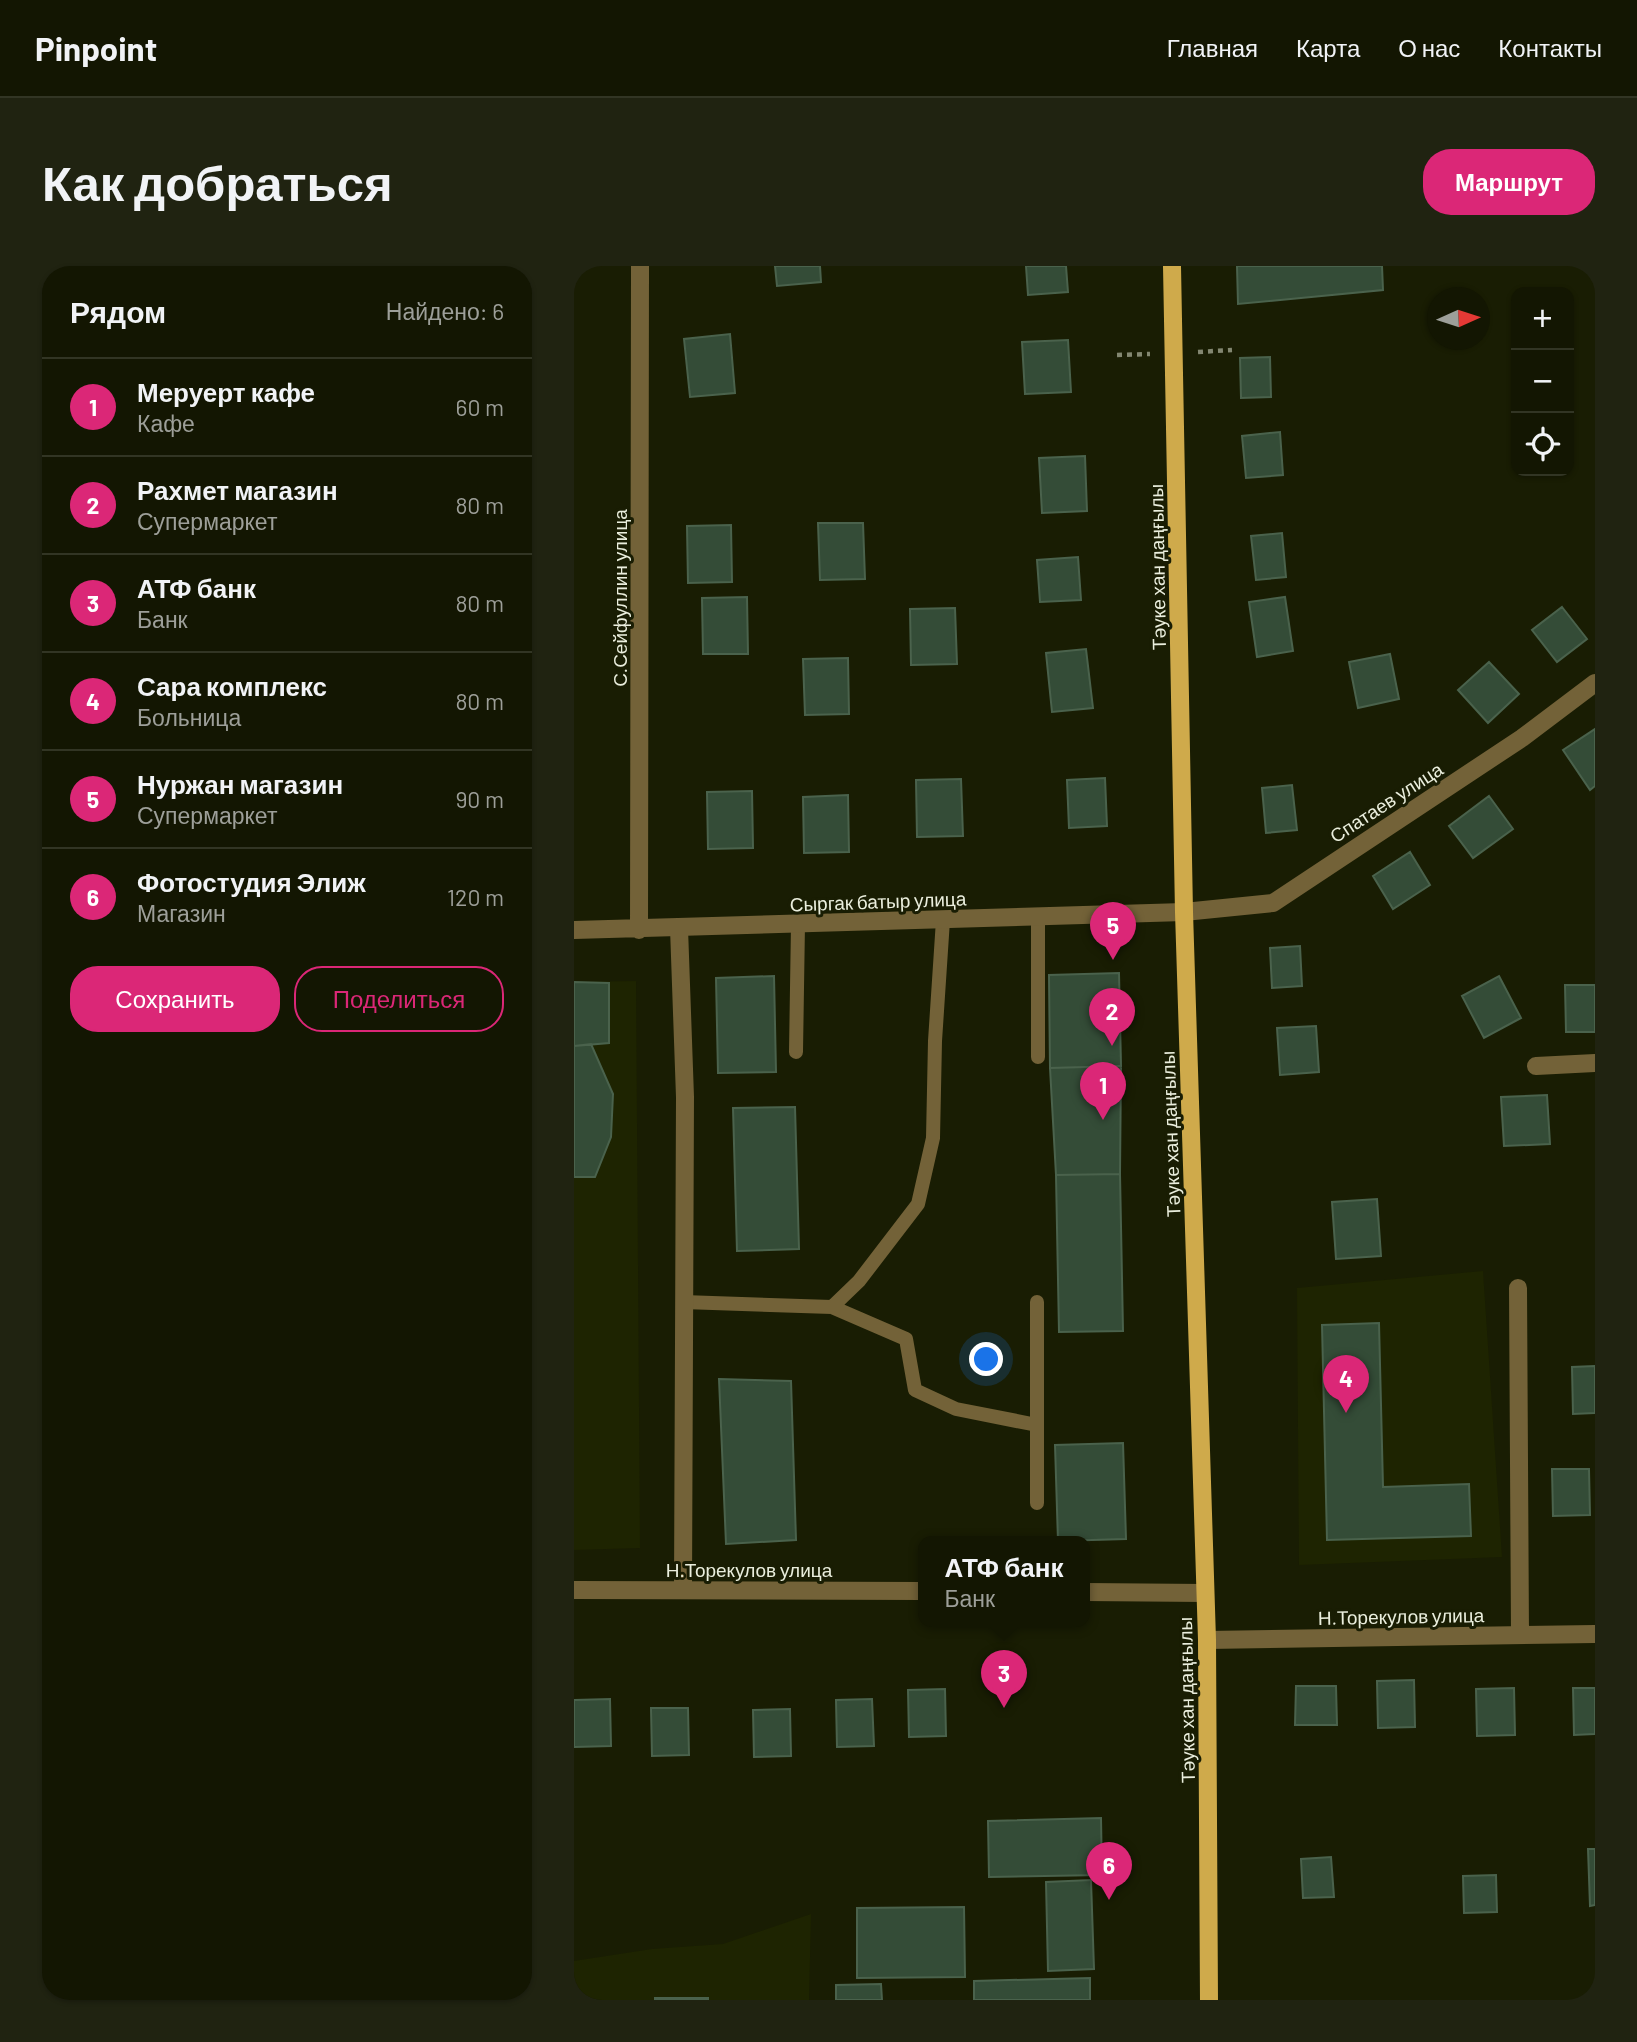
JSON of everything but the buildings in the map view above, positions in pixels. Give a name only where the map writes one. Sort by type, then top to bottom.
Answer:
[{"type":"main road","name":"Тәуке хан даңғылы","points":[[1172,266],[1184,912],[1207,1640],[1209,2000]]},
{"type":"street","name":"С.Сейфуллин улица","points":[[639,930],[640,266]]},
{"type":"street","name":"Спатаев улица","points":[[1184,912],[1273,902],[1522,738],[1595,683]]},
{"type":"street","name":"Сыргак батыр улица","points":[[574,930],[1184,912]]},
{"type":"street","points":[[679,928],[685,1097],[683,1589]]},
{"type":"street","points":[[1536,1066],[1595,1063]]},
{"type":"street","points":[[1518,1288],[1520,1635]]},
{"type":"street","name":"Н.Торекулов улица","points":[[574,1590],[918,1591]]},
{"type":"street","points":[[1090,1592],[1205,1592]]},
{"type":"street","name":"Н.Торекулов улица","points":[[1207,1640],[1595,1634]]},
{"type":"lane","points":[[1038,916],[1038,1057]]},
{"type":"lane","points":[[832,1307],[859,1281],[918,1204],[933,1138],[934,1041],[943,919]]},
{"type":"lane","points":[[796,1052],[797,924]]},
{"type":"lane","points":[[683,1302],[832,1307],[906,1339],[915,1391],[956,1409],[1037,1426]]},
{"type":"lane","points":[[1037,1302],[1037,1503]]},
{"type":"shaded area","points":[[636,981],[640,1548],[574,1550],[574,982]]},
{"type":"shaded area","points":[[1483,1271],[1502,1557],[1299,1565],[1297,1288]]},
{"type":"shaded area","points":[[811,1914],[809,2000],[574,2000],[574,1961],[652,1949],[723,1944]]},
{"type":"place","name":"Нуржан магазин","points":[[1113,960]]},
{"type":"place","name":"Рахмет магазин","points":[[1112,1046]]},
{"type":"place","name":"Меруерт кафе","points":[[1103,1120]]},
{"type":"place","name":"Сара комплекс","points":[[1346,1413]]},
{"type":"place","name":"АТФ банк","points":[[1004,1708]]},
{"type":"place","name":"Фотостудия Элиж","points":[[1109,1900]]}]
